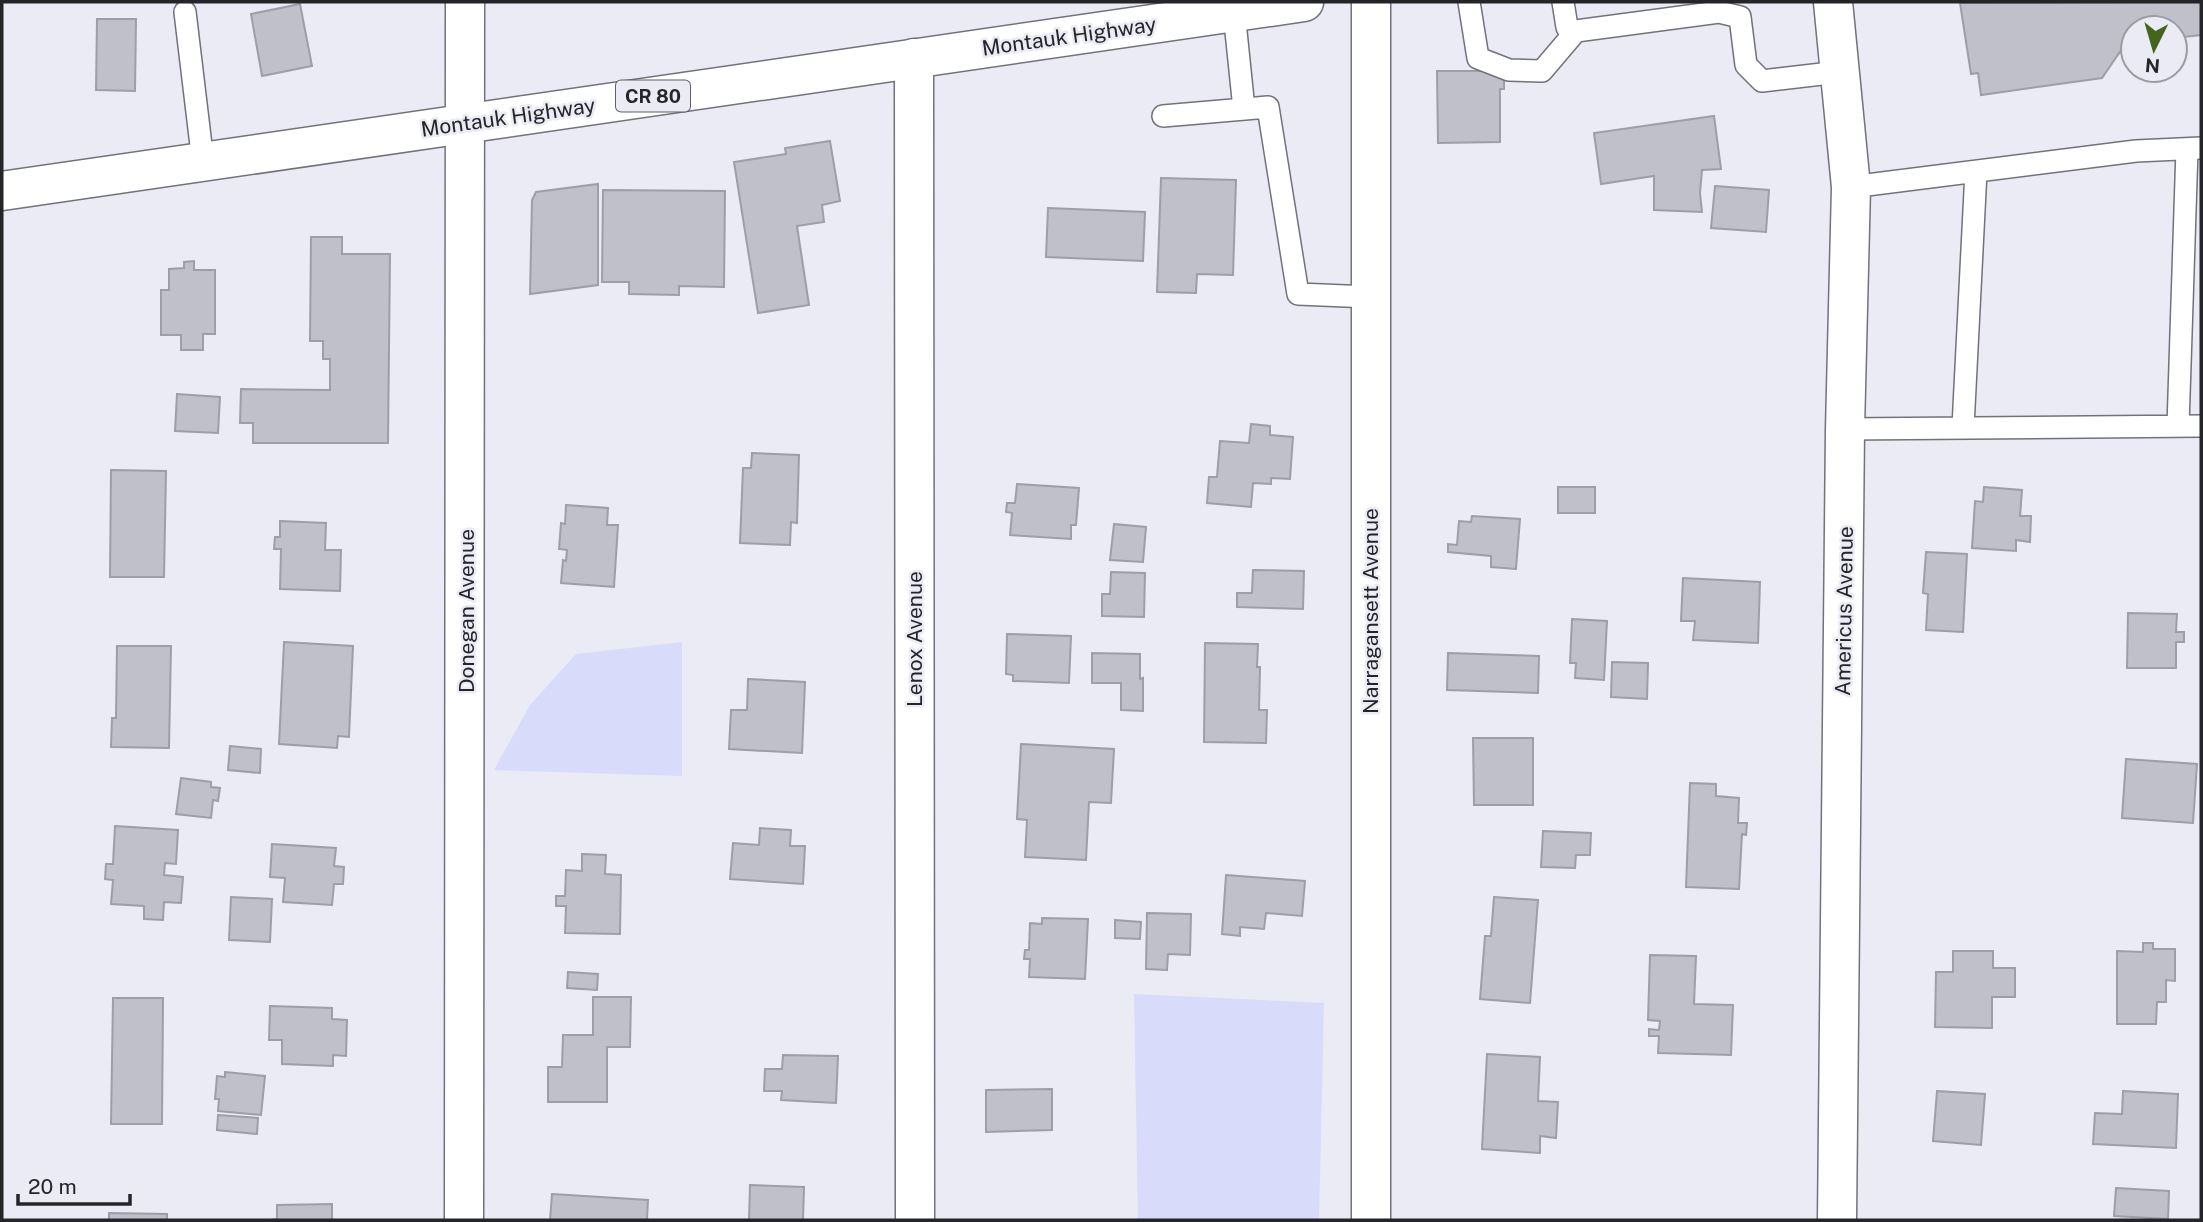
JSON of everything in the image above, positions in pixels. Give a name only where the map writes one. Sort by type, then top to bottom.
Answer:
[{"type":"street","name":"Donegan Avenue","points":[[464,1220],[465,2]]},
{"type":"street","name":"Montauk Highway","points":[[2,191],[1304,2]]},
{"type":"street","name":"Narragansett Avenue","points":[[1371,2],[1371,1220]]},
{"type":"street","name":"Americus Avenue","points":[[1833,2],[1851,187],[1837,1220]]},
{"type":"street","name":"Lenox Avenue","points":[[914,58],[915,1220]]},
{"type":"lane","points":[[1469,2],[1478,58],[1509,70],[1542,71],[1576,31]]},
{"type":"lane","points":[[1563,2],[1567,27],[1576,31],[1718,7],[1740,17],[1746,65],[1762,81],[1839,72]]},
{"type":"lane","points":[[185,12],[203,162]]},
{"type":"lane","points":[[1234,12],[1244,109]]},
{"type":"lane","points":[[1163,116],[1268,107],[1298,294],[1370,298]]},
{"type":"lane","points":[[1851,187],[2136,151],[2194,149],[2178,426]]},
{"type":"lane","points":[[1963,427],[1976,171]]},
{"type":"lane","points":[[1846,429],[2201,426]]},
{"type":"shaded area","points":[[682,642],[682,776],[494,770],[530,705],[576,654]]},
{"type":"shaded area","points":[[1134,994],[1324,1003],[1319,1220],[1138,1220]]},
{"type":"building","points":[[2201,2],[2201,35],[2189,36],[2189,14],[2119,14],[2119,53],[2102,78],[1981,95],[1978,73],[1971,74],[1960,3]]},
{"type":"building","points":[[300,4],[312,66],[262,76],[251,14]]},
{"type":"building","points":[[97,19],[136,19],[135,91],[96,90]]},
{"type":"building","points":[[1437,71],[1495,71],[1495,76],[1504,76],[1504,89],[1500,89],[1500,142],[1438,143]]},
{"type":"building","points":[[1714,116],[1721,169],[1702,170],[1702,212],[1654,210],[1654,176],[1601,184],[1594,133]]},
{"type":"building","points":[[830,141],[840,201],[822,205],[824,222],[797,226],[809,305],[758,313],[734,162],[786,154],[785,148]]},
{"type":"building","points":[[1161,178],[1236,180],[1233,275],[1197,274],[1196,293],[1157,292]]},
{"type":"building","points":[[598,184],[598,285],[530,294],[532,200],[536,192]]},
{"type":"building","points":[[1715,186],[1769,190],[1766,232],[1711,228]]},
{"type":"building","points":[[603,190],[725,191],[724,287],[679,286],[679,295],[629,294],[629,282],[602,282]]},
{"type":"building","points":[[1048,208],[1145,212],[1143,261],[1046,257]]},
{"type":"building","points":[[311,237],[342,237],[342,254],[390,254],[388,443],[253,443],[253,423],[240,423],[241,389],[330,390],[330,359],[323,359],[323,341],[310,341]]},
{"type":"building","points":[[194,261],[194,270],[215,270],[215,334],[203,334],[203,350],[181,350],[181,335],[161,335],[161,290],[169,290],[169,269],[184,268],[184,262]]},
{"type":"building","points":[[177,394],[220,397],[218,433],[175,431]]},
{"type":"building","points":[[1251,424],[1270,426],[1270,435],[1293,437],[1290,479],[1271,478],[1271,484],[1253,483],[1251,507],[1207,503],[1209,477],[1217,477],[1220,441],[1249,443]]},
{"type":"building","points":[[752,453],[799,455],[797,523],[791,522],[790,545],[740,543],[743,468],[751,468]]},
{"type":"building","points":[[111,470],[166,471],[164,577],[110,577]]},
{"type":"building","points":[[1017,484],[1079,488],[1076,525],[1071,525],[1071,539],[1010,535],[1012,513],[1006,512],[1007,503],[1015,503]]},
{"type":"building","points":[[1558,487],[1595,487],[1595,513],[1558,513]]},
{"type":"building","points":[[1984,487],[2022,490],[2020,516],[2031,516],[2030,542],[2016,540],[2016,551],[1972,548],[1975,501],[1983,502]]},
{"type":"building","points":[[566,505],[608,508],[607,525],[618,525],[614,587],[561,583],[563,560],[566,561],[567,550],[559,549],[561,523],[565,524]]},
{"type":"building","points":[[1472,516],[1520,519],[1516,569],[1491,567],[1491,556],[1448,552],[1448,544],[1457,545],[1459,521],[1471,522]]},
{"type":"building","points":[[280,521],[326,523],[325,550],[341,550],[340,591],[280,589],[281,549],[274,549],[275,537],[280,537]]},
{"type":"building","points":[[1114,524],[1146,527],[1143,562],[1110,560]]},
{"type":"building","points":[[1926,552],[1967,554],[1963,632],[1926,630],[1928,594],[1923,593]]},
{"type":"building","points":[[1253,570],[1304,571],[1303,609],[1237,607],[1237,593],[1252,593]]},
{"type":"building","points":[[1111,572],[1145,573],[1144,617],[1102,616],[1102,594],[1110,594]]},
{"type":"building","points":[[1683,578],[1760,582],[1758,643],[1693,640],[1695,621],[1681,621]]},
{"type":"building","points":[[2128,613],[2177,614],[2176,632],[2184,632],[2184,642],[2176,642],[2176,668],[2127,668]]},
{"type":"building","points":[[1572,619],[1607,621],[1604,680],[1575,678],[1576,663],[1570,663]]},
{"type":"building","points":[[1007,634],[1071,636],[1069,683],[1013,681],[1013,675],[1006,674]]},
{"type":"building","points":[[284,642],[353,646],[349,737],[338,736],[337,748],[279,744]]},
{"type":"building","points":[[1205,643],[1258,644],[1259,710],[1267,710],[1266,743],[1204,742]]},
{"type":"building","points":[[117,646],[171,646],[169,748],[111,747],[112,718],[116,718]]},
{"type":"building","points":[[1092,653],[1140,654],[1143,711],[1121,710],[1121,683],[1092,683]]},
{"type":"building","points":[[1448,653],[1539,656],[1538,693],[1447,690]]},
{"type":"building","points":[[1612,662],[1648,663],[1647,699],[1611,697]]},
{"type":"building","points":[[748,679],[805,682],[802,753],[729,749],[731,710],[747,710]]},
{"type":"building","points":[[1473,738],[1533,738],[1533,805],[1474,805]]},
{"type":"building","points":[[1021,744],[1114,749],[1111,803],[1089,802],[1086,860],[1025,857],[1027,820],[1017,819]]},
{"type":"building","points":[[230,746],[261,749],[260,773],[228,770]]},
{"type":"building","points":[[2126,759],[2197,764],[2193,823],[2122,818]]},
{"type":"building","points":[[181,778],[211,782],[211,787],[220,788],[218,801],[213,800],[211,818],[176,814]]},
{"type":"building","points":[[1690,783],[1716,784],[1716,796],[1739,798],[1738,823],[1747,823],[1746,835],[1742,834],[1739,889],[1686,887]]},
{"type":"building","points":[[115,826],[178,830],[176,864],[165,863],[164,875],[183,877],[181,903],[164,902],[163,920],[144,919],[144,906],[111,904],[113,880],[105,879],[106,864],[113,864]]},
{"type":"building","points":[[760,828],[791,830],[790,846],[805,846],[803,884],[730,879],[733,843],[759,845]]},
{"type":"building","points":[[1543,831],[1591,833],[1590,855],[1576,855],[1575,868],[1541,867]]},
{"type":"building","points":[[272,844],[336,848],[334,866],[344,867],[343,884],[334,884],[332,905],[283,902],[285,878],[270,877]]},
{"type":"building","points":[[582,854],[606,855],[605,874],[621,875],[620,934],[565,933],[566,906],[556,906],[556,896],[565,896],[566,870],[582,871]]},
{"type":"building","points":[[1226,875],[1305,881],[1302,916],[1266,913],[1264,929],[1240,927],[1240,936],[1222,934]]},
{"type":"building","points":[[231,897],[272,899],[270,942],[229,940]]},
{"type":"building","points":[[1494,897],[1538,900],[1530,1003],[1480,999],[1485,936],[1491,936]]},
{"type":"building","points":[[1147,913],[1191,914],[1190,955],[1168,954],[1167,970],[1146,969]]},
{"type":"building","points":[[1042,918],[1088,919],[1085,979],[1029,977],[1030,959],[1024,959],[1025,950],[1029,950],[1030,923],[1042,924]]},
{"type":"building","points":[[1115,920],[1141,922],[1140,939],[1115,938]]},
{"type":"building","points":[[2143,943],[2153,943],[2153,949],[2175,949],[2175,981],[2166,980],[2166,1002],[2157,1002],[2156,1024],[2117,1024],[2117,951],[2143,952]]},
{"type":"building","points":[[1953,951],[1993,951],[1993,968],[2015,968],[2015,997],[1992,997],[1992,1028],[1935,1027],[1936,972],[1953,972]]},
{"type":"building","points":[[1650,955],[1696,956],[1694,1004],[1733,1005],[1731,1055],[1658,1053],[1659,1036],[1649,1036],[1649,1029],[1659,1030],[1660,1021],[1648,1020]]},
{"type":"building","points":[[568,972],[598,974],[597,990],[567,988]]},
{"type":"building","points":[[593,997],[631,997],[630,1047],[607,1047],[607,1102],[548,1102],[548,1067],[562,1067],[563,1035],[593,1035]]},
{"type":"building","points":[[113,998],[163,998],[162,1124],[111,1124]]},
{"type":"building","points":[[270,1006],[332,1008],[332,1019],[347,1020],[346,1056],[333,1055],[333,1066],[282,1064],[282,1040],[269,1040]]},
{"type":"building","points":[[1487,1054],[1540,1057],[1538,1101],[1558,1102],[1556,1138],[1540,1136],[1540,1153],[1482,1149]]},
{"type":"building","points":[[783,1055],[838,1056],[836,1103],[781,1100],[782,1091],[764,1091],[765,1069],[782,1069]]},
{"type":"building","points":[[225,1072],[265,1076],[261,1115],[218,1111],[219,1099],[215,1099],[217,1076],[225,1077]]},
{"type":"building","points":[[1052,1089],[1052,1130],[986,1132],[986,1090]]},
{"type":"building","points":[[1937,1091],[1985,1094],[1981,1145],[1933,1141]]},
{"type":"building","points":[[2123,1091],[2178,1094],[2176,1148],[2093,1144],[2095,1113],[2122,1114]]},
{"type":"building","points":[[218,1115],[258,1118],[257,1134],[217,1130]]},
{"type":"building","points":[[750,1185],[804,1187],[803,1220],[749,1220]]},
{"type":"building","points":[[2116,1188],[2169,1191],[2168,1219],[2114,1216]]},
{"type":"building","points":[[552,1194],[648,1200],[647,1220],[550,1220]]},
{"type":"building","points":[[332,1204],[332,1220],[271,1220],[277,1219],[277,1205]]},
{"type":"building","points":[[109,1213],[167,1214],[167,1220],[109,1220]]}]
